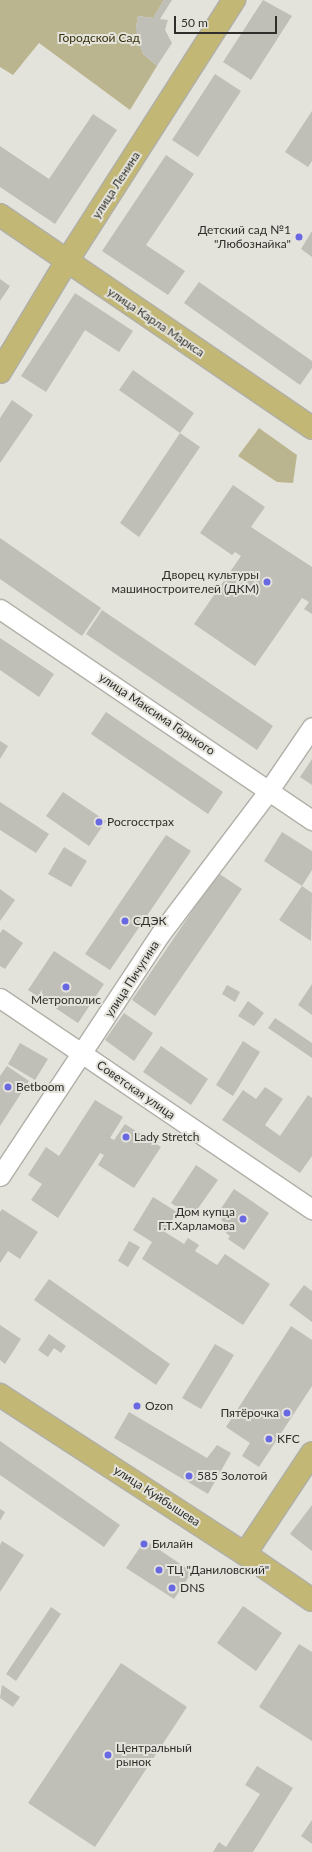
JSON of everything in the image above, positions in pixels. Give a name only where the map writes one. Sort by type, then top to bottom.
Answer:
[{"type":"main road","name":"улица Ленина","points":[[0,372],[67,261],[234,0]]},
{"type":"main road","name":"улица Карла Маркса","points":[[0,215],[312,428]]},
{"type":"main road","name":"улица Куйбышева","points":[[0,1395],[245,1554],[312,1600]]},
{"type":"main road","points":[[245,1554],[312,1452]]},
{"type":"street","name":"улица Максима Горького","points":[[0,609],[312,820]]},
{"type":"street","name":"улица Пичугина","points":[[0,1176],[83,1054],[162,933],[269,790],[312,727]]},
{"type":"street","name":"Советская улица","points":[[0,998],[312,1209]]},
{"type":"green space","name":"Городской Сад","points":[[0,0],[164,0],[153,18],[138,16],[136,27],[143,54],[157,66],[130,110],[39,43],[13,75],[0,67]]},
{"type":"green space","points":[[259,428],[297,455],[293,483],[277,482],[238,456]]},
{"type":"building","points":[[164,0],[172,0],[160,19],[168,20],[165,30],[172,43],[157,66],[143,54],[137,39],[136,27],[138,16],[153,18]]},
{"type":"building","points":[[263,0],[292,16],[251,80],[223,62]]},
{"type":"building","points":[[215,74],[241,91],[198,157],[172,140]]},
{"type":"building","points":[[312,111],[312,161],[308,167],[285,152]]},
{"type":"building","points":[[93,114],[117,130],[55,224],[0,187],[0,146],[49,179]]},
{"type":"building","points":[[166,155],[194,174],[146,245],[185,271],[168,295],[102,251]]},
{"type":"building","points":[[312,231],[312,257],[301,249]]},
{"type":"building","points":[[0,279],[10,286],[0,301]]},
{"type":"building","points":[[199,282],[312,361],[312,368],[300,385],[184,303]]},
{"type":"building","points":[[75,293],[133,331],[119,352],[85,330],[46,392],[21,376]]},
{"type":"building","points":[[133,370],[194,413],[180,433],[119,390]]},
{"type":"building","points":[[12,400],[33,415],[0,463],[0,418]]},
{"type":"building","points":[[180,433],[200,447],[139,537],[120,523]]},
{"type":"building","name":"Дворец культуры машиностроителей (ДКМ)","points":[[233,485],[265,507],[251,527],[312,567],[312,614],[304,609],[309,602],[302,598],[255,666],[194,624],[241,556],[235,552],[232,555],[200,533]]},
{"type":"building","points":[[0,538],[101,608],[82,636],[0,579]]},
{"type":"building","points":[[102,610],[273,726],[257,750],[86,634]]},
{"type":"building","points":[[0,638],[54,674],[39,697],[0,670]]},
{"type":"building","points":[[106,712],[223,792],[208,814],[91,734]]},
{"type":"building","points":[[0,741],[8,746],[0,759]]},
{"type":"building","points":[[312,759],[312,785],[300,777]]},
{"type":"building","points":[[63,792],[106,821],[89,846],[46,816]]},
{"type":"building","points":[[0,802],[49,834],[36,853],[0,830]]},
{"type":"building","points":[[282,832],[312,851],[312,870],[302,886],[264,861]]},
{"type":"building","points":[[166,835],[191,851],[110,970],[85,954]]},
{"type":"building","points":[[64,847],[87,861],[71,887],[48,874]]},
{"type":"building","points":[[218,873],[242,889],[155,1016],[132,1000]]},
{"type":"building","points":[[302,886],[312,893],[311,941],[279,920]]},
{"type":"building","points":[[0,889],[15,900],[0,921]]},
{"type":"building","points":[[3,929],[23,943],[5,969],[0,966],[0,933]]},
{"type":"building","name":"Метрополис","points":[[54,951],[104,984],[78,1023],[28,990]]},
{"type":"building","points":[[312,984],[312,1015],[298,1005]]},
{"type":"building","points":[[227,985],[240,992],[235,1002],[222,994]]},
{"type":"building","points":[[248,1001],[264,1013],[254,1026],[238,1016]]},
{"type":"building","points":[[124,1013],[153,1033],[134,1061],[105,1040]]},
{"type":"building","points":[[275,1018],[312,1043],[312,1058],[268,1028]]},
{"type":"building","points":[[243,1041],[260,1052],[233,1096],[216,1085]]},
{"type":"building","points":[[20,1043],[48,1059],[35,1080],[8,1064]]},
{"type":"building","points":[[161,1046],[208,1079],[191,1105],[143,1072]]},
{"type":"building","points":[[7,1066],[29,1081],[0,1126],[0,1076]]},
{"type":"building","points":[[265,1087],[283,1099],[265,1125],[280,1136],[308,1095],[312,1098],[312,1156],[300,1173],[222,1120],[243,1090],[256,1099]]},
{"type":"building","points":[[95,1100],[123,1117],[110,1138],[114,1140],[125,1124],[161,1147],[134,1188],[98,1165],[104,1155],[100,1153],[58,1218],[31,1200],[42,1184],[28,1175],[46,1147],[59,1156]]},
{"type":"building","points":[[196,1165],[218,1180],[192,1217],[171,1203]]},
{"type":"building","name":"Дом купца Г.Т.Харламова","points":[[234,1189],[269,1213],[244,1250],[228,1239],[230,1236],[226,1233],[230,1226],[221,1220],[223,1217],[218,1213]]},
{"type":"building","points":[[153,1197],[177,1212],[165,1232],[184,1244],[188,1238],[199,1245],[195,1251],[217,1265],[225,1254],[270,1284],[243,1325],[142,1259],[152,1242],[133,1230]]},
{"type":"building","points":[[2,1209],[38,1232],[20,1259],[8,1251],[0,1263],[0,1212]]},
{"type":"building","points":[[129,1241],[140,1247],[128,1267],[118,1261]]},
{"type":"building","points":[[49,1279],[170,1364],[156,1385],[34,1300]]},
{"type":"building","points":[[304,1285],[312,1291],[312,1322],[289,1305]]},
{"type":"building","points":[[0,1325],[21,1339],[5,1364],[0,1360]]},
{"type":"building","points":[[291,1326],[312,1340],[312,1386],[259,1467],[242,1456],[250,1443],[226,1427]]},
{"type":"building","points":[[49,1334],[66,1346],[61,1353],[54,1348],[48,1357],[38,1350]]},
{"type":"building","points":[[215,1344],[234,1355],[201,1409],[182,1398]]},
{"type":"building","points":[[129,1412],[207,1458],[217,1445],[231,1453],[208,1494],[114,1438]]},
{"type":"building","points":[[0,1441],[120,1525],[104,1547],[0,1475]]},
{"type":"building","points":[[312,1505],[312,1551],[290,1534]]},
{"type":"building","points":[[0,1509],[5,1512],[0,1521]]},
{"type":"building","name":"ТЦ \"Даниловский\"","points":[[145,1540],[192,1572],[174,1599],[126,1568]]},
{"type":"building","points":[[2,1541],[24,1555],[0,1592],[0,1545]]},
{"type":"building","points":[[243,1606],[282,1633],[256,1671],[217,1643]]},
{"type":"building","points":[[51,1607],[61,1614],[16,1681],[6,1674]]},
{"type":"building","points":[[299,1644],[312,1652],[312,1741],[259,1707]]},
{"type":"building","name":"Центральный рынок","points":[[121,1663],[187,1707],[95,1847],[28,1803]]},
{"type":"building","points":[[2,1685],[20,1697],[13,1707],[0,1698]]},
{"type":"building","points":[[257,1766],[293,1788],[253,1852],[213,1852],[219,1842],[226,1847],[260,1794],[245,1785]]},
{"type":"building","points":[[312,1820],[312,1844],[301,1836]]},
{"type":"place","name":"Детский cад №1 \"Любознайка\"","points":[[299,237]]},
{"type":"place","name":"Дворец культуры машиностроителей (ДКМ)","points":[[267,582]]},
{"type":"place","name":"Росгосстрах","points":[[99,822]]},
{"type":"place","name":"СДЭК","points":[[125,921]]},
{"type":"place","name":"Метрополис","points":[[66,987]]},
{"type":"place","name":"Betboom","points":[[8,1087]]},
{"type":"place","name":"Lady Stretch","points":[[126,1137]]},
{"type":"place","name":"Дом купца Г.Т.Харламова","points":[[243,1219]]},
{"type":"place","name":"Ozon","points":[[137,1406]]},
{"type":"place","name":"Пятёрочка","points":[[287,1413]]},
{"type":"place","name":"KFC","points":[[269,1439]]},
{"type":"place","name":"585 Золотой","points":[[189,1476]]},
{"type":"place","name":"Билайн","points":[[144,1544]]},
{"type":"place","name":"ТЦ \"Даниловский\"","points":[[159,1570]]},
{"type":"place","name":"DNS","points":[[172,1588]]},
{"type":"place","name":"Центральный рынок","points":[[108,1755]]}]
